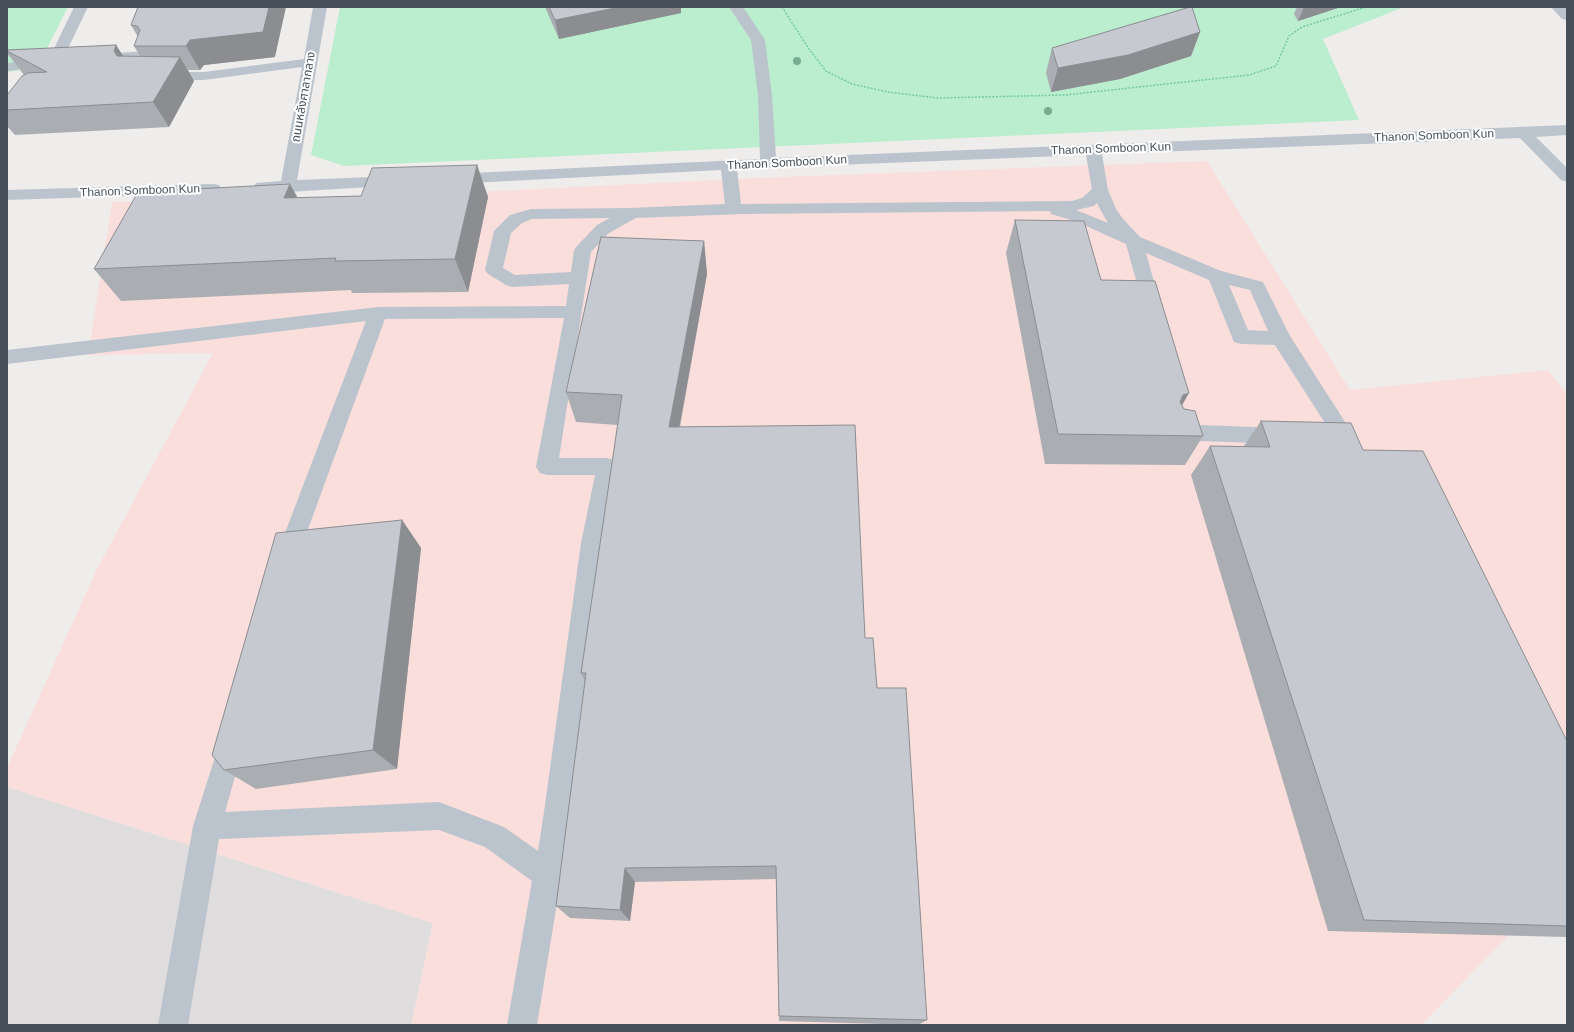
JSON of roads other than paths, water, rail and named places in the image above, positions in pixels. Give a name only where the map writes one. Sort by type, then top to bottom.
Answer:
[{"type":"street","points":[[55,62],[81,7]]},
{"type":"street","name":"ถนนหลังศาลากลาง","points":[[288,187],[320,7]]},
{"type":"street","points":[[736,7],[758,40],[765,95],[768,163]]},
{"type":"street","points":[[1558,7],[1567,16]]},
{"type":"street","points":[[86,60],[147,55],[138,76],[204,76],[310,62]]},
{"type":"street","points":[[7,67],[70,61]]},
{"type":"street","name":"Thanon Somboon Kun","points":[[437,180],[768,163],[1524,133],[1567,130]]},
{"type":"street","points":[[1524,133],[1567,178]]},
{"type":"street","points":[[1093,150],[1100,190],[1108,209],[1117,223],[1134,241],[1158,329]]},
{"type":"street","points":[[728,165],[734,210]]},
{"type":"street","points":[[248,188],[413,181]]},
{"type":"street","name":"Thanon Somboon Kun","points":[[7,196],[232,188]]},
{"type":"street","points":[[578,278],[512,281],[494,270],[503,231],[516,219],[531,214],[1072,206],[1088,202],[1100,190]]},
{"type":"street","points":[[1042,206],[1081,217],[1178,261],[1216,276],[1257,286],[1282,338],[1346,439],[1182,428]]},
{"type":"street","points":[[522,1025],[558,812],[592,544],[607,466],[546,467],[574,312],[583,250],[603,229],[634,213]]},
{"type":"street","points":[[1216,276],[1242,337],[1282,338]]},
{"type":"street","points":[[7,357],[378,313],[574,312]]},
{"type":"street","points":[[280,577],[378,313]]},
{"type":"street","points":[[173,1025],[207,826],[238,720]]},
{"type":"street","points":[[207,826],[439,816],[494,837],[547,874]]}]
